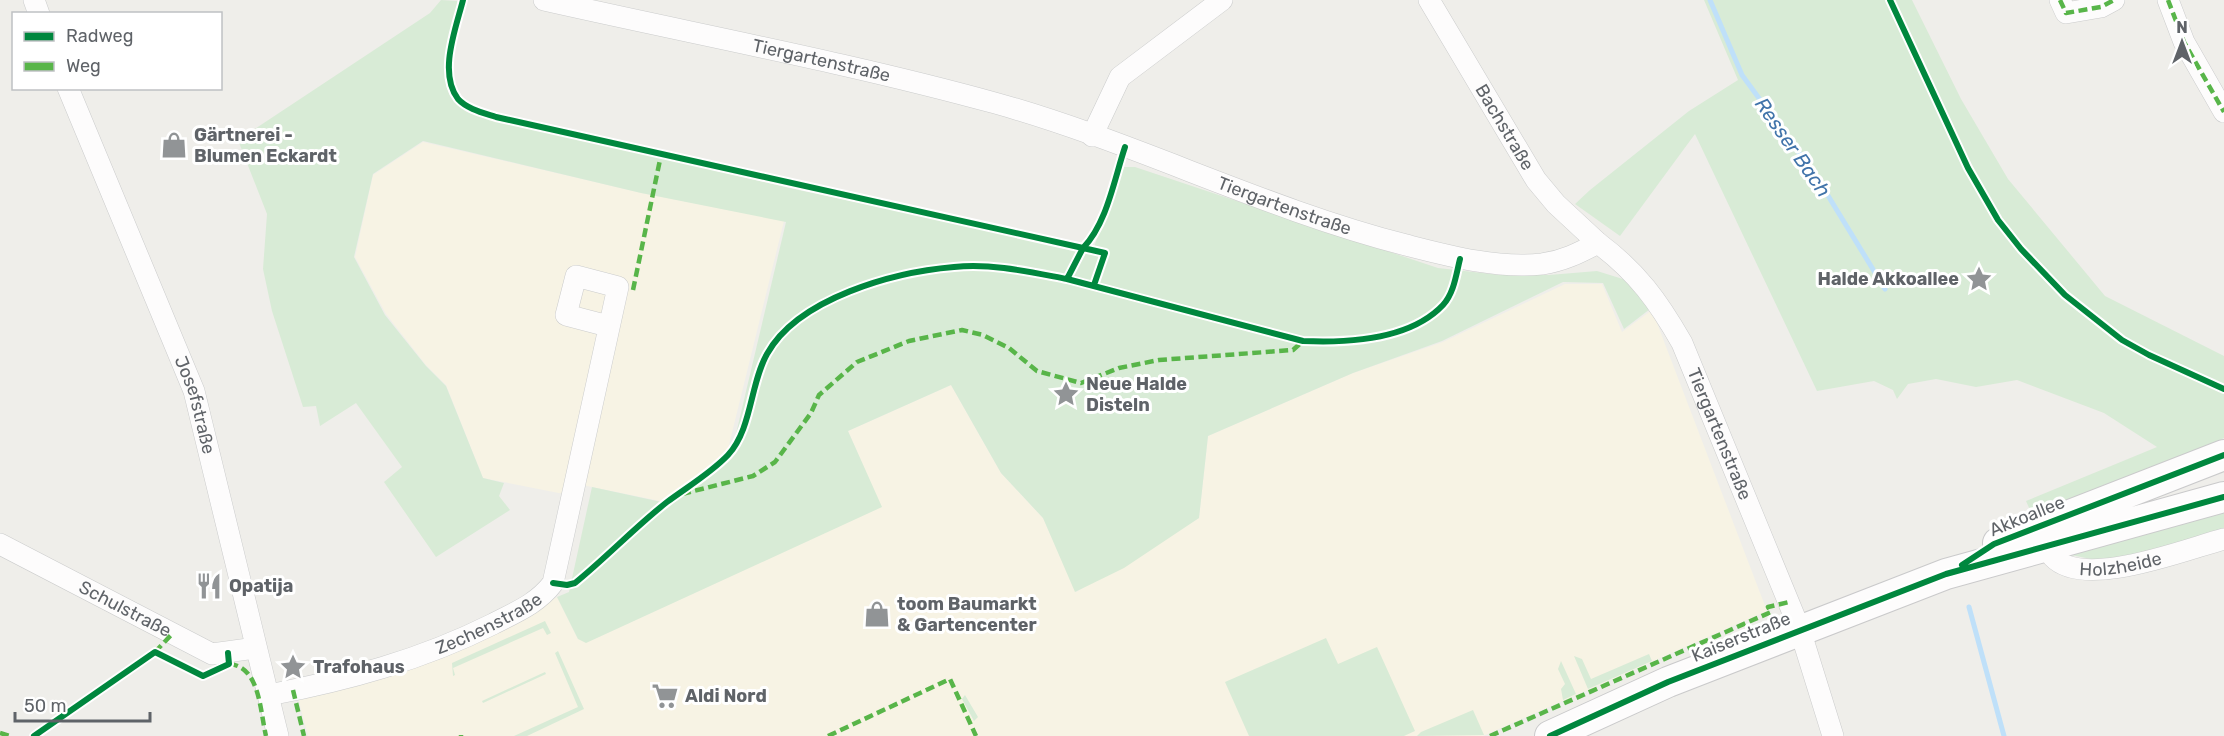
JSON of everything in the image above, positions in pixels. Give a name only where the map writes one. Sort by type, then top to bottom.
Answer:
[{"type":"main road","name":"Akkoallee","points":[[1946,574],[2044,537],[2224,455]]},
{"type":"main road","name":"Akkoallee","points":[[2044,537],[2224,497]]},
{"type":"main road","name":"Kaiserstraße","points":[[1550,736],[1668,682],[1946,574]]},
{"type":"street","name":"Tiergartenstraße","points":[[544,0],[565,2],[916,82],[999,104],[1294,211],[1376,237],[1460,259],[1540,264],[1569,259],[1598,243],[1627,265],[1658,300],[1682,343],[1800,630],[1833,736]]},
{"type":"street","points":[[1092,136],[1120,76],[1222,0]]},
{"type":"street","name":"Bachstraße","points":[[1429,0],[1536,180],[1556,204],[1598,243]]},
{"type":"street","points":[[2060,0],[2066,13],[2101,7],[2114,0]]},
{"type":"street","points":[[2168,0],[2184,42],[2224,112]]},
{"type":"street","name":"Josefstraße","points":[[69,90],[194,391],[278,736]]},
{"type":"street","name":"Zechenstraße","points":[[269,695],[378,671],[416,658],[480,630],[541,599],[553,583],[608,326]]},
{"type":"street","name":"Holzheide","points":[[2044,537],[2053,556],[2064,565],[2081,570],[2101,570],[2224,539]]},
{"type":"street","name":"Schulstraße","points":[[0,544],[212,654],[256,648]]},
{"type":"shaded area","points":[[423,142],[642,193],[784,221],[727,453],[665,502],[582,485],[579,497],[483,478],[446,385],[426,365],[386,314],[355,257],[373,175]]},
{"type":"shaded area","points":[[1565,284],[1602,284],[1622,332],[1652,310],[1767,611],[1483,736],[308,736],[298,698],[535,611],[557,597],[578,639],[594,639],[881,507],[848,431],[951,385],[1001,473],[1043,518],[1076,592],[1199,518],[1208,436],[1353,373],[1443,342]]},
{"type":"green space","points":[[441,0],[457,1],[459,4],[448,49],[445,78],[448,92],[456,103],[469,113],[794,189],[1092,252],[1124,167],[1135,167],[1438,268],[1500,275],[1549,275],[1597,271],[1626,280],[1650,309],[1624,329],[1603,283],[1563,282],[1442,341],[1353,373],[1208,436],[1199,518],[1124,568],[1075,592],[1043,518],[1001,473],[951,385],[848,431],[882,507],[586,643],[578,639],[557,597],[569,592],[592,487],[671,504],[731,455],[786,222],[641,193],[423,141],[373,174],[354,257],[385,315],[426,366],[446,386],[483,478],[504,483],[499,496],[510,510],[436,557],[384,482],[402,467],[356,403],[320,426],[316,406],[303,407],[272,311],[263,269],[267,214],[238,140],[430,13]]},
{"type":"green space","points":[[1704,0],[1912,0],[1961,99],[2008,179],[2105,296],[2224,356],[2224,438],[2165,464],[2059,503],[2030,510],[2026,501],[2157,447],[2104,413],[2017,380],[1976,387],[1936,379],[1908,384],[1897,399],[1893,390],[1874,381],[1817,391],[1695,134],[1620,236],[1575,204],[1689,111],[1738,80]]},
{"type":"green space","points":[[2224,512],[2224,532],[2106,562],[2071,555]]},
{"type":"green space","points":[[545,621],[551,633],[547,635],[543,628],[453,668],[455,675],[453,676],[452,663]]},
{"type":"green space","points":[[1326,638],[1338,664],[1377,647],[1415,731],[1404,736],[1249,736],[1225,682]]},
{"type":"green space","points":[[558,651],[584,709],[527,736],[514,736],[578,707],[555,653]]},
{"type":"green space","points":[[1649,654],[1652,661],[1588,689],[1574,656],[1582,659],[1591,679]]},
{"type":"green space","points":[[1561,661],[1576,694],[1563,700],[1561,689],[1565,684],[1558,669]]},
{"type":"green space","points":[[545,672],[546,674],[483,703],[482,701]]},
{"type":"green space","points":[[965,695],[978,717],[974,721],[962,699]]},
{"type":"green space","points":[[1473,710],[1484,735],[1417,736],[1421,732]]},
{"type":"waterway","name":"Resser Bach","points":[[1710,0],[1742,75],[1816,176],[1885,289]]},
{"type":"waterway","name":"Resser Bach","points":[[1969,607],[2004,736]]},
{"type":"marked path","points":[[2060,0],[2066,13],[2101,7],[2114,0]]},
{"type":"marked path","points":[[2168,0],[2184,42],[2224,112]]},
{"type":"marked path","points":[[633,290],[661,155]]},
{"type":"marked path","points":[[682,494],[753,476],[775,462],[811,413],[819,395],[857,362],[909,341],[962,330],[983,335],[1009,348],[1037,371],[1081,383],[1119,368],[1159,360],[1293,350],[1303,341]]},
{"type":"marked path","points":[[1490,736],[1771,612],[1768,607],[1789,602]]},
{"type":"marked path","points":[[155,652],[172,634]]},
{"type":"marked path","points":[[229,664],[239,667],[253,681],[266,736]]},
{"type":"marked path","points":[[828,736],[950,679],[976,736]]},
{"type":"marked path","points":[[293,690],[304,736]]},
{"type":"marked path","points":[[0,733],[10,736]]},
{"type":"cycle path","points":[[463,0],[450,50],[449,76],[458,99],[476,110],[496,117],[1083,248],[1104,214],[1125,147]]},
{"type":"cycle path","points":[[1890,0],[1968,168],[1998,220],[2021,249],[2065,295],[2122,340],[2149,355],[2224,389]]},
{"type":"cycle path","points":[[553,583],[567,585],[575,583],[655,512],[707,474],[728,455],[742,432],[761,366],[767,354],[781,334],[801,317],[824,303],[877,282],[954,267],[997,267],[1067,279],[1083,248],[1105,253],[1094,285]]},
{"type":"cycle path","points":[[1067,279],[1303,341],[1339,341],[1358,340],[1396,332],[1429,317],[1443,305],[1450,295],[1460,259]]},
{"type":"cycle path","points":[[1962,565],[1994,544],[2224,455]]},
{"type":"cycle path","points":[[1550,736],[1668,682],[1946,574],[2224,497]]},
{"type":"cycle path","points":[[34,736],[155,652],[203,676],[229,664],[228,653]]},
{"type":"place","name":"Gärtnerei - Blumen Eckardt","points":[[174,145]]},
{"type":"place","name":"Halde Akkoallee","points":[[1979,279]]},
{"type":"place","name":"Neue Halde Disteln","points":[[1066,394]]},
{"type":"place","name":"Opatija","points":[[209,586]]},
{"type":"place","name":"toom Baumarkt & Gartencenter","points":[[877,614]]},
{"type":"place","name":"Trafohaus","points":[[293,667]]},
{"type":"place","name":"Aldi Nord","points":[[665,696]]}]
